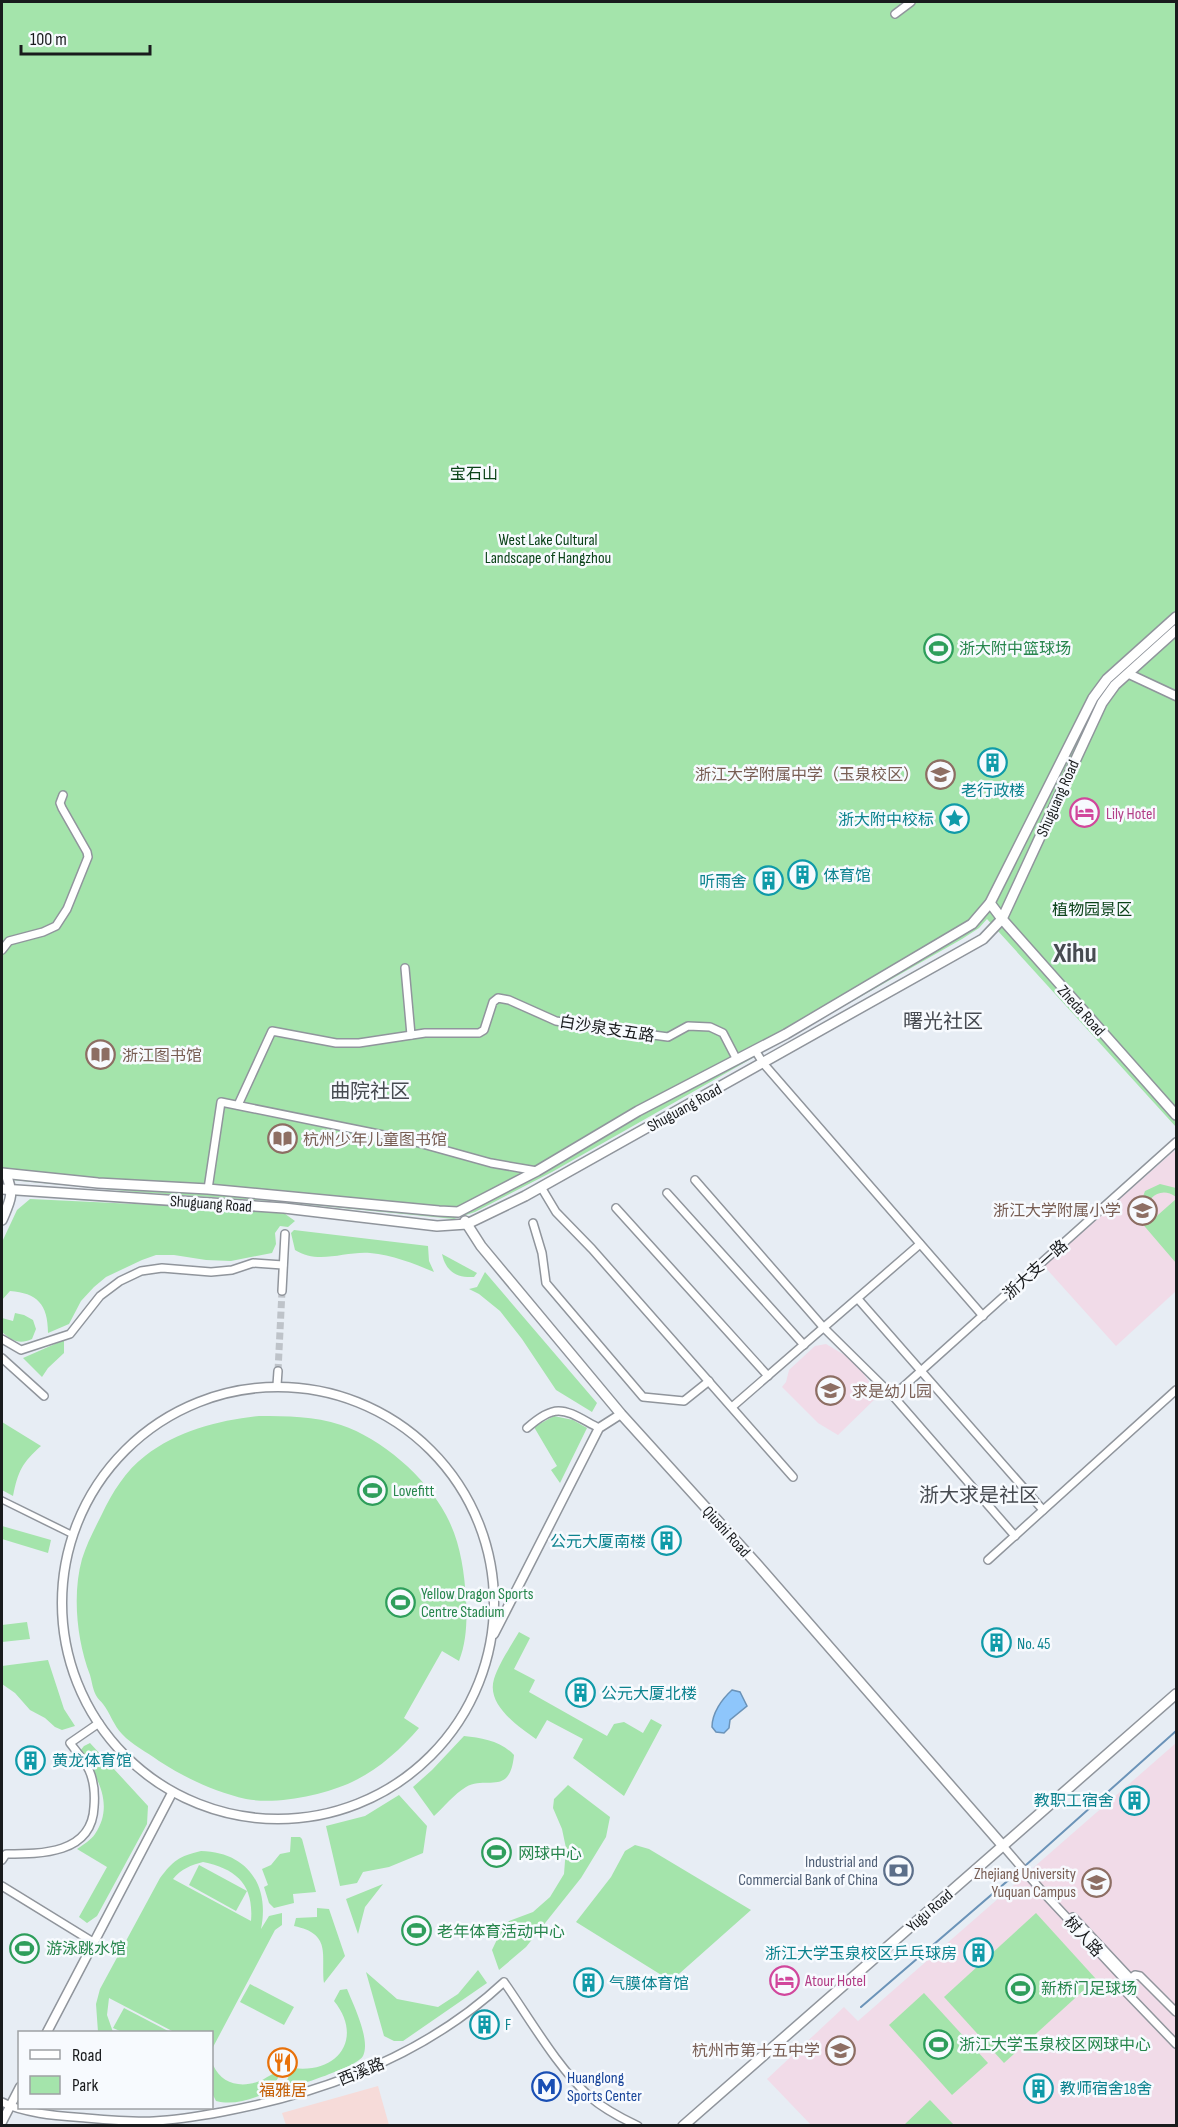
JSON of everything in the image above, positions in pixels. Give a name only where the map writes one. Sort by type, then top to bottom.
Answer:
[{"type":"main road","name":"Shuguang Road","points":[[4,1174],[98,1183],[208,1189],[458,1212],[537,1171],[638,1111],[755,1050],[972,924],[990,903],[1093,698],[1107,679],[1176,618]]},
{"type":"main road","name":"Shuguang Road","points":[[2,1188],[284,1208],[437,1226],[467,1224],[542,1187],[983,939],[1002,919],[1102,703],[1115,686],[1176,630]]},
{"type":"main road","name":"Zheda Road","points":[[990,903],[1176,1115]]},
{"type":"main road","points":[[2,1188],[4,1174]]},
{"type":"main road","points":[[2,1220],[12,1189],[4,1174]]},
{"type":"main road","name":"Qiushi Road","points":[[458,1212],[481,1246],[621,1414],[756,1563],[1003,1846]]},
{"type":"main road","name":"Yugu Road","points":[[683,2126],[1176,1694]]},
{"type":"street","points":[[895,14],[912,2]]},
{"type":"street","points":[[1129,674],[1176,696]]},
{"type":"street","points":[[2,950],[9,941],[56,926],[67,909],[86,865],[87,852],[60,803],[63,795]]},
{"type":"street","points":[[238,1106],[272,1031],[336,1043],[411,1035],[405,968]]},
{"type":"street","name":"白沙泉支五路","points":[[411,1035],[479,1033],[484,1030],[493,1002],[498,998],[510,1000],[556,1021],[580,1025],[668,1037],[688,1026],[710,1027],[723,1033],[737,1060]]},
{"type":"street","points":[[755,1050],[762,1063],[983,1316]]},
{"type":"street","points":[[208,1189],[221,1102],[408,1140],[490,1163],[537,1171]]},
{"type":"street","name":"浙大支一路","points":[[893,1396],[1176,1142]]},
{"type":"street","points":[[695,1180],[824,1328],[893,1396],[1015,1536]]},
{"type":"street","points":[[542,1187],[556,1212],[592,1249],[793,1477]]},
{"type":"street","points":[[667,1193],[804,1345]]},
{"type":"street","points":[[616,1208],[768,1376]]},
{"type":"street","points":[[533,1223],[542,1253],[546,1283],[644,1397],[684,1401],[709,1381]]},
{"type":"street","points":[[282,1291],[285,1234]]},
{"type":"street","points":[[732,1407],[920,1244]]},
{"type":"street","points":[[2,1339],[21,1350],[70,1334],[100,1296],[120,1281],[141,1271],[162,1268],[211,1272],[232,1270],[253,1263],[283,1266]]},
{"type":"street","points":[[858,1299],[1043,1510]]},
{"type":"street","points":[[2,1358],[44,1396]]},
{"type":"street","points":[[277,1385],[278,1371]]},
{"type":"street","points":[[492,1639],[496,1579],[482,1532],[446,1464],[411,1431],[371,1408],[336,1395],[277,1385],[253,1387],[222,1394],[185,1408],[153,1426],[129,1445],[102,1475],[82,1508],[72,1534],[60,1610],[62,1631],[76,1679],[87,1706],[138,1768],[172,1792],[218,1811],[256,1817],[295,1819],[312,1818],[341,1811],[376,1798],[404,1780],[442,1744],[461,1716],[492,1639],[599,1428],[621,1414]]},
{"type":"street","points":[[988,1560],[1176,1390]]},
{"type":"street","points":[[527,1428],[544,1414],[552,1411],[568,1412],[599,1428]]},
{"type":"street","points":[[2,1500],[72,1534]]},
{"type":"street","points":[[2,1860],[6,1854],[48,1852],[69,1847],[84,1834],[94,1816],[95,1793],[89,1771],[70,1743],[99,1723]]},
{"type":"street","points":[[48,2031],[172,1792]]},
{"type":"street","name":"树人路","points":[[1003,1846],[1129,1980]]},
{"type":"street","points":[[2,1886],[93,1941]]},
{"type":"street","points":[[1176,2012],[1174,2003],[1140,1976],[1135,1975],[1129,1980],[1125,1991],[1176,2044]]},
{"type":"street","name":"西溪路","points":[[28,2109],[59,2116],[111,2121],[155,2121],[259,2105],[351,2076],[412,2049],[451,2024],[504,1982],[560,2063],[581,2087],[592,2098],[638,2126]]},
{"type":"street","points":[[2,2122],[6,2104],[18,2089]]},
{"type":"shaded area","name":"浙江大学附属小学","points":[[1174,1151],[1176,1154],[1176,1291],[1116,1346],[1044,1266]]},
{"type":"shaded area","name":"求是幼儿园","points":[[826,1344],[857,1365],[879,1395],[838,1435],[818,1423],[782,1387],[789,1370],[815,1346]]},
{"type":"shaded area","name":"Zhejiang University Yuquan Campus","points":[[1176,1743],[1176,2125],[811,2125],[767,2079],[844,2007],[858,2021]]},
{"type":"shaded area","points":[[378,2086],[389,2125],[286,2125],[282,2113]]},
{"type":"green space","name":"West Lake Cultural Landscape of Hangzhou","points":[[2,2],[1176,2],[1176,1127],[987,919],[979,928],[962,939],[552,1172],[475,1212],[454,1219],[2,1179]]},
{"type":"green space","points":[[1160,1184],[1176,1188],[1176,1197],[1166,1192],[1156,1194],[1146,1207],[1145,1213],[1150,1222],[1176,1199],[1176,1263],[1134,1214],[1138,1210],[1145,1191]]},
{"type":"green space","points":[[30,1199],[281,1211],[295,1221],[288,1227],[280,1226],[275,1233],[276,1244],[272,1253],[231,1261],[174,1255],[156,1255],[142,1260],[106,1277],[81,1301],[69,1324],[48,1333],[46,1314],[34,1298],[27,1294],[10,1291],[2,1300],[2,1242],[17,1210]]},
{"type":"green space","points":[[294,1230],[428,1246],[429,1261],[434,1272],[402,1260],[370,1253],[313,1257],[295,1250],[291,1233]]},
{"type":"green space","points":[[442,1254],[477,1273],[474,1277],[468,1277],[453,1273],[446,1265]]},
{"type":"green space","points":[[485,1272],[597,1403],[592,1412],[556,1390],[500,1311],[469,1289],[477,1287]]},
{"type":"green space","points":[[15,1313],[33,1320],[36,1329],[32,1339],[23,1342],[15,1341],[2,1332],[2,1318],[13,1321]]},
{"type":"green space","points":[[64,1340],[64,1353],[42,1377],[23,1358]]},
{"type":"green space","points":[[259,1416],[311,1418],[341,1425],[387,1449],[415,1473],[437,1501],[455,1535],[464,1576],[466,1606],[465,1638],[459,1661],[442,1651],[404,1718],[419,1728],[405,1744],[380,1765],[352,1782],[314,1795],[272,1801],[246,1799],[201,1784],[159,1761],[122,1734],[94,1692],[82,1648],[77,1618],[77,1588],[86,1547],[110,1498],[132,1468],[157,1447],[185,1433],[229,1420]]},
{"type":"green space","points":[[554,1416],[573,1420],[587,1428],[560,1483],[551,1470],[557,1466],[534,1427]]},
{"type":"green space","points":[[2,1422],[41,1446],[29,1457],[22,1468],[13,1496],[2,1490]]},
{"type":"green space","points":[[2,1526],[51,1540],[48,1553],[2,1539]]},
{"type":"green space","points":[[27,1622],[30,1639],[2,1642],[2,1625]]},
{"type":"green space","points":[[519,1632],[530,1638],[514,1669],[535,1680],[529,1692],[607,1736],[614,1724],[624,1722],[643,1733],[651,1719],[662,1725],[624,1796],[573,1758],[583,1739],[547,1720],[536,1739],[505,1714],[499,1706],[493,1689],[494,1679]]},
{"type":"green space","points":[[48,1660],[64,1709],[75,1726],[62,1730],[30,1710],[15,1693],[2,1684],[2,1666]]},
{"type":"green space","points":[[464,1736],[497,1743],[509,1750],[514,1755],[512,1768],[503,1780],[466,1787],[434,1816],[413,1787]]},
{"type":"green space","points":[[90,1743],[148,1806],[147,1824],[97,1916],[87,1923],[79,1917],[107,1867],[77,1849],[95,1834],[101,1823],[103,1812],[104,1801],[97,1780],[80,1751]]},
{"type":"green space","points":[[568,1785],[610,1817],[606,1837],[581,1878],[526,1947],[499,1970],[492,1950],[501,1931],[509,1921],[533,1912],[550,1897],[564,1874],[566,1848],[562,1829],[553,1808],[554,1799]]},
{"type":"green space","points":[[399,1795],[427,1826],[423,1853],[389,1867],[363,1872],[357,1883],[340,1886],[326,1826],[365,1816]]},
{"type":"green space","points":[[291,1837],[302,1839],[316,1892],[293,1894],[294,1903],[274,1908],[269,1903],[264,1887],[268,1885],[262,1869],[271,1865],[280,1854],[290,1852]]},
{"type":"green space","points":[[635,1845],[649,1849],[751,1910],[671,1981],[576,1922],[611,1877],[625,1851]]},
{"type":"green space","points":[[201,1851],[217,1853],[231,1857],[243,1865],[252,1874],[262,1898],[261,1929],[269,1916],[282,1913],[282,1925],[275,1930],[213,2047],[213,2031],[172,2031],[109,1998],[107,2015],[113,2031],[98,2031],[96,2004],[100,1989],[160,1878],[182,1857]],"holes":[[[203,1862],[234,1874],[246,1888],[250,1898],[251,1921],[173,1879],[183,1870]]]},
{"type":"green space","points":[[199,1865],[247,1891],[236,1911],[189,1885]]},
{"type":"green space","points":[[383,1884],[365,1907],[358,1934],[346,1899]]},
{"type":"green space","points":[[317,1908],[329,1909],[345,1956],[324,1983],[323,1954],[319,1940],[314,1934],[294,1926],[296,1918],[317,1917]]},
{"type":"green space","name":"新桥门足球场","points":[[1036,1913],[1096,1979],[1004,2063],[944,1997]]},
{"type":"green space","points":[[478,1970],[487,1983],[403,2041],[394,2041],[384,2036],[366,1972],[397,1999],[438,2007],[458,1994]]},
{"type":"green space","points":[[250,1984],[294,2007],[284,2025],[240,2002]]},
{"type":"green space","points":[[347,1989],[363,2032],[365,2049],[363,2056],[338,2071],[282,2090],[293,2068],[323,2065],[342,2051],[347,2028],[343,2015],[334,2001],[340,1990]]},
{"type":"green space","name":"浙江大学玉泉校区网球中心","points":[[924,1993],[988,2063],[952,2095],[889,2025]]},
{"type":"green space","points":[[124,2008],[168,2031],[120,2031],[113,2028]]},
{"type":"green space","points":[[213,2065],[226,2080],[237,2084],[260,2081],[283,2069],[270,2092],[244,2101],[230,2103],[216,2101],[213,2095]]},
{"type":"green space","points":[[930,2100],[954,2125],[904,2125]]},
{"type":"water","points":[[732,1690],[740,1692],[747,1706],[730,1720],[729,1728],[724,1733],[716,1732],[712,1727],[714,1717],[721,1702]]},
{"type":"waterway","points":[[861,2007],[1026,1865],[1176,1731]]},
{"type":"tunnel","points":[[278,1371],[282,1291]]},
{"type":"place","name":"浙大附中篮球场","points":[[938,648]]},
{"type":"place","name":"老行政楼","points":[[993,762]]},
{"type":"place","name":"浙江大学附属中学（玉泉校区）","points":[[940,774]]},
{"type":"place","name":"Lily Hotel","points":[[1085,813]]},
{"type":"place","name":"浙大附中校标","points":[[955,819]]},
{"type":"place","name":"体育馆","points":[[802,875]]},
{"type":"place","name":"听雨舍","points":[[768,881]]},
{"type":"place","name":"浙江图书馆","points":[[101,1055]]},
{"type":"place","name":"杭州少年儿童图书馆","points":[[282,1139]]},
{"type":"place","name":"浙江大学附属小学","points":[[1142,1210]]},
{"type":"place","name":"求是幼儿园","points":[[831,1391]]},
{"type":"place","name":"Lovefitt","points":[[372,1490]]},
{"type":"place","name":"公元大厦南楼","points":[[667,1541]]},
{"type":"place","name":"Yellow Dragon Sports Centre Stadium","points":[[400,1602]]},
{"type":"place","name":"No. 45","points":[[996,1643]]},
{"type":"place","name":"公元大厦北楼","points":[[580,1693]]},
{"type":"place","name":"黄龙体育馆","points":[[31,1760]]},
{"type":"place","name":"教职工宿舍","points":[[1135,1800]]},
{"type":"place","name":"网球中心","points":[[497,1853]]},
{"type":"place","name":"Industrial and Commercial Bank of China","points":[[899,1870]]},
{"type":"place","name":"Zhejiang University Yuquan Campus","points":[[1097,1882]]},
{"type":"place","name":"老年体育活动中心","points":[[416,1931]]},
{"type":"place","name":"游泳跳水馆","points":[[25,1948]]},
{"type":"place","name":"浙江大学玉泉校区乒乓球房","points":[[978,1953]]},
{"type":"place","name":"Atour Hotel","points":[[784,1980]]},
{"type":"place","name":"气膜体育馆","points":[[588,1983]]},
{"type":"place","name":"新桥门足球场","points":[[1020,1988]]},
{"type":"place","name":"F","points":[[484,2024]]},
{"type":"place","name":"浙江大学玉泉校区网球中心","points":[[938,2044]]},
{"type":"place","name":"杭州市第十五中学","points":[[841,2050]]},
{"type":"place","name":"福雅居","points":[[283,2062]]},
{"type":"place","name":"Huanglong Sports Center","points":[[546,2086]]},
{"type":"place","name":"教师宿舍18舍","points":[[1039,2088]]},
{"type":"district","name":"Xihu","points":[[1075,952]]},
{"type":"district","name":"曙光社区","points":[[943,1021]]},
{"type":"district","name":"曲院社区","points":[[370,1091]]},
{"type":"district","name":"浙大求是社区","points":[[979,1495]]},
{"type":"park label","name":"宝石山","points":[[474,473]]},
{"type":"park label","name":"植物园景区","points":[[1092,909]]}]
